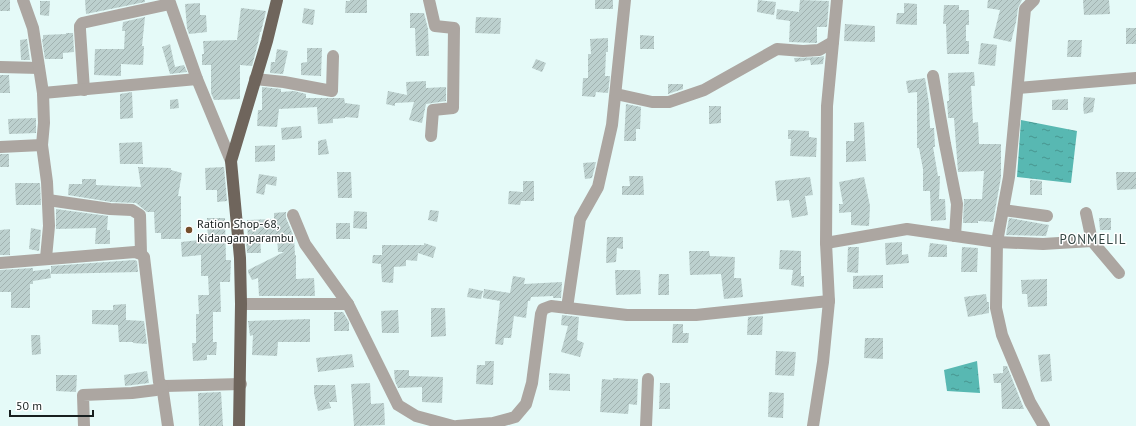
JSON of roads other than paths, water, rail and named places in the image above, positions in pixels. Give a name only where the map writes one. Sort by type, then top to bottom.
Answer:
[{"type":"main road","points":[[239,426],[241,384],[240,258],[231,161],[277,0]]},
{"type":"street","points":[[23,0],[33,28],[43,93],[44,123],[42,145],[47,182],[49,226],[46,258]]},
{"type":"street","points":[[429,0],[435,26],[454,28],[453,108],[433,110],[431,136]]},
{"type":"street","points":[[567,308],[580,219],[598,187],[612,125],[625,0]]},
{"type":"street","points":[[813,426],[823,362],[829,301],[826,243],[827,106],[837,0]]},
{"type":"street","points":[[84,90],[80,30],[82,23],[170,2],[197,79],[231,161]]},
{"type":"street","points":[[1028,2],[1025,9],[1009,177],[996,242],[996,308],[1002,335],[1030,402],[1044,426]]},
{"type":"street","points":[[616,94],[652,102],[669,102],[704,90],[777,49],[803,51],[820,50],[833,42]]},
{"type":"street","points":[[255,79],[284,82],[332,91],[333,56]]},
{"type":"street","points":[[0,66],[39,68]]},
{"type":"street","points":[[933,76],[944,144],[957,204],[955,236]]},
{"type":"street","points":[[1018,88],[1136,78]]},
{"type":"street","points":[[43,93],[197,79]]},
{"type":"street","points":[[0,147],[42,145]]},
{"type":"street","points":[[48,200],[110,209],[132,210],[140,215],[141,254],[144,257],[160,382],[162,385],[168,426]]},
{"type":"street","points":[[1003,210],[1047,216]]},
{"type":"street","points":[[1086,213],[1092,241],[1119,273]]},
{"type":"street","points":[[293,215],[305,244],[348,304],[398,405],[416,416],[453,426]]},
{"type":"street","points":[[826,243],[907,229],[996,242],[1044,244],[1092,241]]},
{"type":"street","points":[[0,263],[46,258],[135,252],[141,254]]},
{"type":"street","points":[[457,426],[493,423],[515,417],[526,404],[532,383],[541,314],[544,309],[551,306],[627,314],[696,315],[829,301]]},
{"type":"street","points":[[241,304],[348,304]]},
{"type":"street","points":[[646,426],[648,379]]},
{"type":"street","points":[[84,426],[83,395],[132,393],[156,390],[162,385],[241,384]]},
{"type":"water","points":[[1021,120],[1077,131],[1071,183],[1017,177]]},
{"type":"water","points":[[977,361],[980,393],[947,391],[944,370]]},
{"type":"place","name":"Ration Shop-68, Kidangamparambu","points":[[189,230]]},
{"type":"district","name":"PONMELIL","points":[[1093,239]]}]
